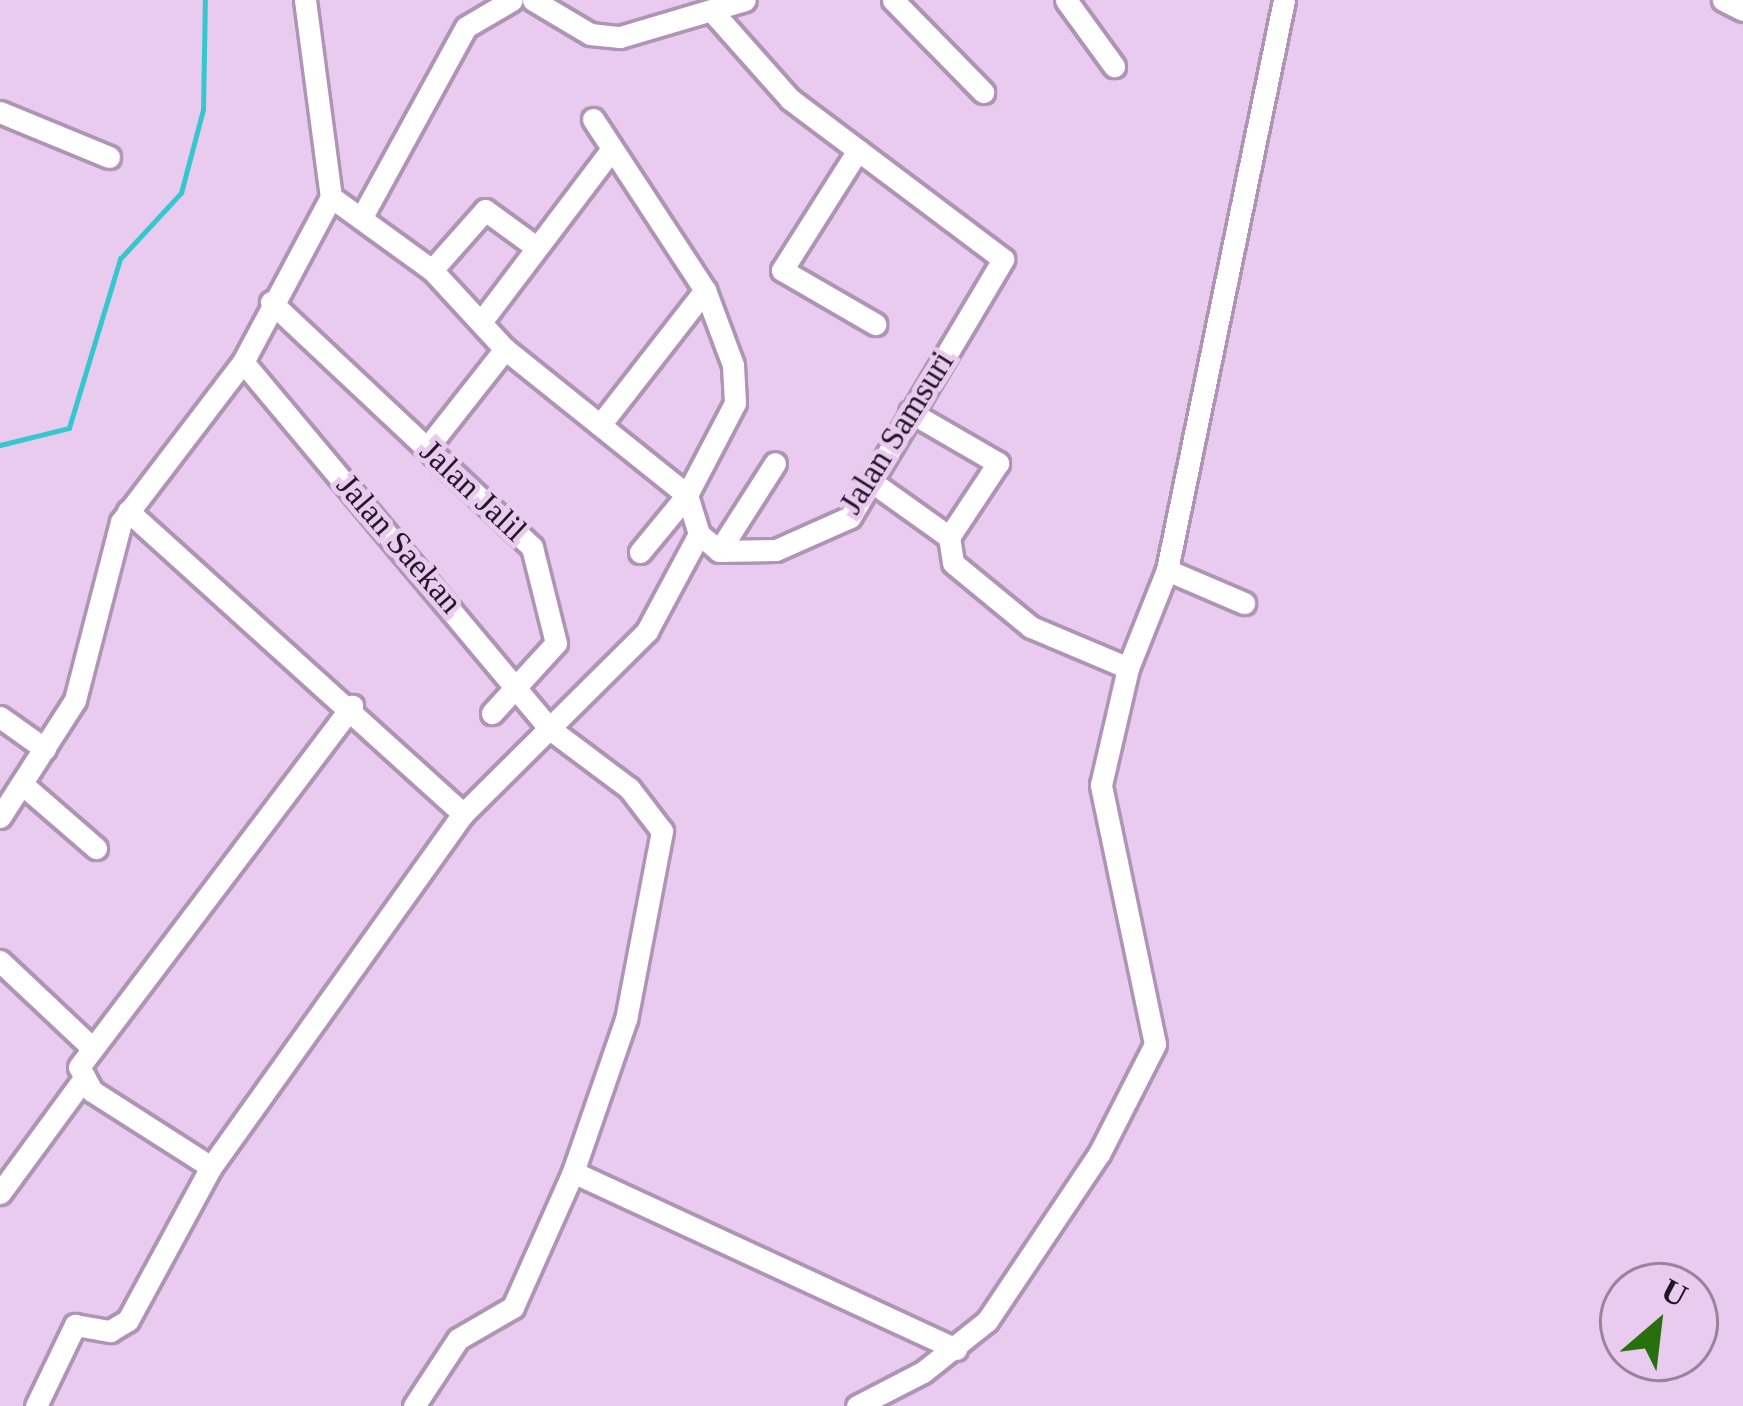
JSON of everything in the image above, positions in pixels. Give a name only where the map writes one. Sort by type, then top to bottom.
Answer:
[{"type":"street","points":[[0,818],[75,700],[128,511],[243,362],[331,197],[305,0]]},
{"type":"street","points":[[362,215],[466,27],[512,0]]},
{"type":"street","points":[[533,0],[602,37],[745,0]]},
{"type":"street","points":[[893,0],[983,92]]},
{"type":"street","points":[[1066,0],[1114,66]]},
{"type":"street","points":[[857,1406],[956,1349],[987,1321],[1066,1206],[1155,1044],[1101,785],[1128,668],[1167,570],[1284,0]]},
{"type":"street","points":[[1723,0],[1743,10]]},
{"type":"street","name":"Jalan Samsuri","points":[[712,11],[769,80],[1003,259],[872,482],[832,533],[776,550],[719,551]]},
{"type":"street","points":[[0,112],[110,157]]},
{"type":"street","points":[[593,119],[705,290],[733,365],[735,403],[687,495],[640,552]]},
{"type":"street","points":[[481,322],[612,149]]},
{"type":"street","points":[[858,150],[782,270],[874,324]]},
{"type":"street","points":[[331,197],[432,270],[505,349],[687,495],[699,534],[719,551],[775,464]]},
{"type":"street","points":[[432,270],[484,210],[536,248]]},
{"type":"street","points":[[600,424],[705,290]]},
{"type":"street","name":"Jalan Jalil","points":[[271,302],[537,556],[557,638],[492,713]]},
{"type":"street","points":[[427,448],[505,349]]},
{"type":"street","name":"Jalan Saekan","points":[[243,362],[517,681],[550,729],[629,788],[662,831],[626,1019],[572,1172],[513,1306],[458,1339],[414,1406]]},
{"type":"street","points":[[910,412],[998,464],[949,537],[948,557],[993,600],[1128,668]]},
{"type":"street","points":[[872,482],[949,537]]},
{"type":"street","points":[[128,511],[352,706],[441,803],[463,814]]},
{"type":"street","points":[[36,1406],[75,1325],[110,1331],[128,1319],[211,1167],[463,814],[650,628],[699,534]]},
{"type":"street","points":[[1167,570],[1244,604]]},
{"type":"street","points":[[0,1193],[82,1081],[89,1045],[352,706]]},
{"type":"street","points":[[0,717],[45,749]]},
{"type":"street","points":[[22,784],[96,848]]},
{"type":"street","points":[[0,961],[89,1045]]},
{"type":"street","points":[[82,1081],[211,1167]]},
{"type":"street","points":[[572,1172],[956,1349]]},
{"type":"waterway","points":[[0,445],[69,428],[120,259],[181,193],[203,110],[205,0]]}]
